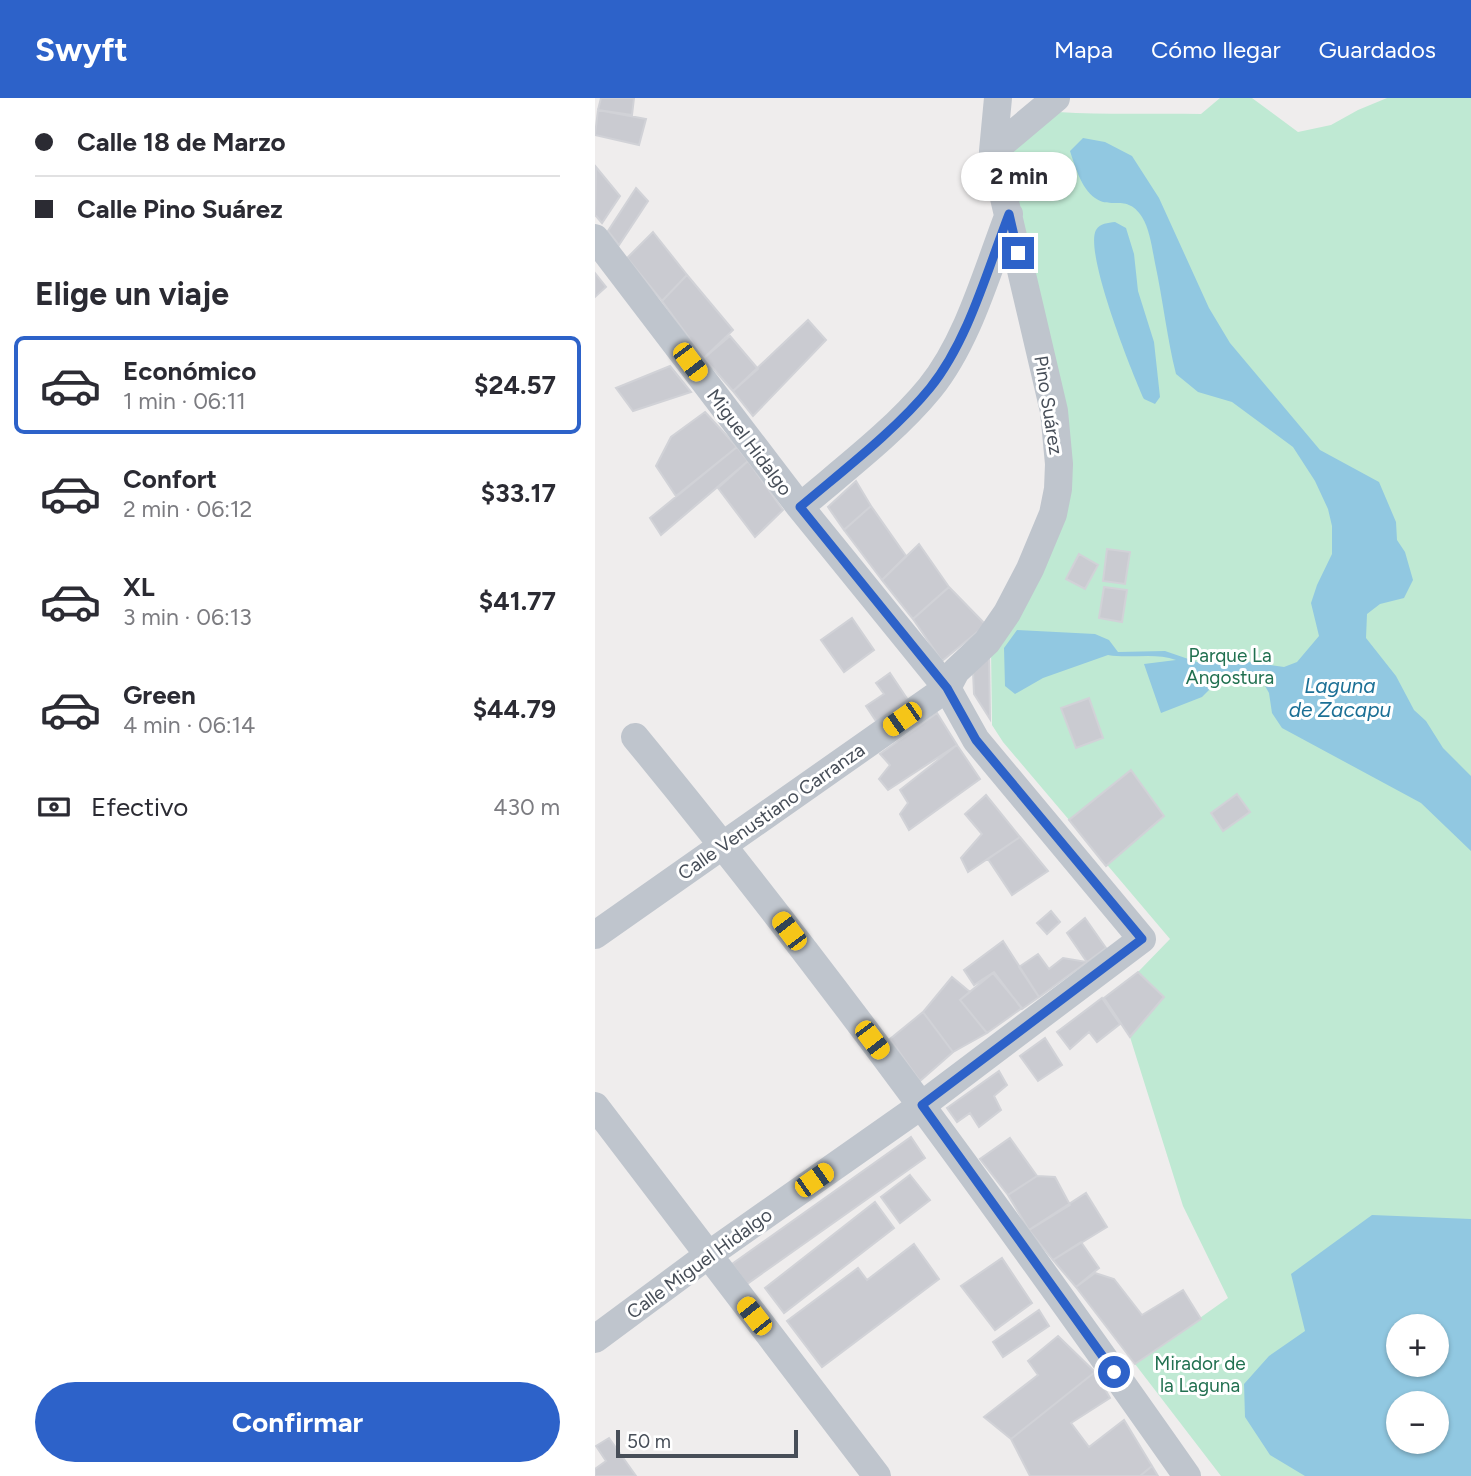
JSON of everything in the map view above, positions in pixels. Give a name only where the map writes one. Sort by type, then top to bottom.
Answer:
[{"type":"street","name":"Pino Suárez","points":[[947,688],[956,671],[987,642],[1007,613],[1053,514],[1058,489],[1059,464],[1054,411],[993,151],[998,98]]},
{"type":"street","points":[[993,151],[1056,98]]},
{"type":"street","points":[[800,507],[901,419],[931,388],[959,342],[1009,214]]},
{"type":"street","name":"Miguel Hidalgo","points":[[595,238],[800,507],[947,688],[976,740],[1142,939]]},
{"type":"street","name":"Calle Venustiano Carranza","points":[[595,935],[947,688]]},
{"type":"street","points":[[635,737],[723,844],[922,1105],[1187,1476]]},
{"type":"street","name":"Calle Miguel Hidalgo","points":[[595,1339],[707,1256],[922,1105],[1142,939]]},
{"type":"street","points":[[595,1107],[877,1476]]},
{"type":"green space","points":[[1220,98],[1252,98],[1298,132],[1331,125],[1387,98],[1471,98],[1471,1476],[1221,1476],[1135,1364],[1228,1298],[1183,1206],[1130,1037],[1164,997],[1138,972],[1170,939],[1003,742],[992,725],[991,649],[1060,488],[997,161],[1058,112],[1201,114]]},
{"type":"water","name":"Laguna de Zacapu","points":[[1083,138],[1105,142],[1132,156],[1159,198],[1209,308],[1230,343],[1320,450],[1379,482],[1396,522],[1397,540],[1405,552],[1413,580],[1404,598],[1380,604],[1367,614],[1366,638],[1396,676],[1414,710],[1426,721],[1443,748],[1471,776],[1471,851],[1421,803],[1282,728],[1272,713],[1269,693],[1260,677],[1247,673],[1221,678],[1202,697],[1161,713],[1144,664],[1176,660],[1168,658],[1108,655],[1043,678],[1015,694],[1005,686],[1004,648],[1017,630],[1095,634],[1109,640],[1118,652],[1165,651],[1197,662],[1249,662],[1284,667],[1297,662],[1319,636],[1311,603],[1332,554],[1332,526],[1328,509],[1315,481],[1293,447],[1232,402],[1198,392],[1176,374],[1147,228],[1142,217],[1131,206],[1101,201],[1086,189],[1070,151]]},
{"type":"water","points":[[1115,222],[1126,228],[1134,254],[1138,291],[1154,342],[1160,397],[1155,404],[1144,399],[1138,385],[1111,313],[1097,262],[1094,243],[1096,230],[1102,225]]},
{"type":"water","points":[[1372,1215],[1471,1219],[1471,1476],[1305,1476],[1270,1455],[1245,1417],[1244,1384],[1269,1356],[1305,1331],[1291,1274]]},
{"type":"building","points":[[601,98],[634,98],[632,115],[598,110]]},
{"type":"building","points":[[598,110],[646,119],[639,145],[595,135]]},
{"type":"building","points":[[596,167],[620,196],[602,223],[595,215]]},
{"type":"building","points":[[636,188],[648,201],[619,245],[608,231]]},
{"type":"building","points":[[653,232],[687,275],[662,301],[627,258]]},
{"type":"building","points":[[595,273],[606,287],[595,297]]},
{"type":"building","points":[[687,275],[733,330],[704,358],[662,301]]},
{"type":"building","points":[[808,320],[826,340],[753,416],[733,391]]},
{"type":"building","points":[[730,336],[758,369],[733,391],[704,358]]},
{"type":"building","points":[[670,366],[691,392],[633,411],[616,388]]},
{"type":"building","points":[[705,412],[737,447],[676,496],[656,466],[671,437]]},
{"type":"building","points":[[737,447],[748,461],[661,535],[650,518]]},
{"type":"building","points":[[748,461],[783,510],[755,537],[718,488]]},
{"type":"building","points":[[856,481],[871,506],[844,530],[828,507]]},
{"type":"building","points":[[871,506],[906,556],[882,580],[844,530]]},
{"type":"building","points":[[919,544],[949,587],[913,619],[882,580]]},
{"type":"building","points":[[1107,549],[1130,552],[1125,584],[1103,581]]},
{"type":"building","points":[[1079,554],[1098,565],[1085,589],[1066,579]]},
{"type":"building","points":[[949,587],[986,625],[942,661],[913,619]]},
{"type":"building","points":[[1104,587],[1127,590],[1122,622],[1099,618]]},
{"type":"building","points":[[852,618],[874,650],[844,672],[821,640]]},
{"type":"building","points":[[989,649],[990,719],[974,694],[973,671]]},
{"type":"building","points":[[890,673],[910,703],[878,724],[866,706],[884,694],[876,683]]},
{"type":"building","points":[[1089,698],[1103,738],[1076,748],[1061,708]]},
{"type":"building","points":[[937,713],[957,745],[888,790],[879,779],[890,765],[880,754]]},
{"type":"building","points":[[957,745],[980,779],[909,830],[900,814],[908,803],[900,790]]},
{"type":"building","points":[[1131,770],[1164,816],[1106,866],[1069,820]]},
{"type":"building","points":[[1237,794],[1250,812],[1223,831],[1211,813]]},
{"type":"building","points":[[986,795],[1020,837],[968,872],[961,858],[982,834],[965,814]]},
{"type":"building","points":[[1020,837],[1048,871],[1012,895],[988,859]]},
{"type":"building","points":[[1051,911],[1060,922],[1047,934],[1037,923]]},
{"type":"building","points":[[1085,918],[1106,948],[1087,962],[1067,933]]},
{"type":"building","points":[[1003,941],[1039,997],[1022,1009],[994,972],[974,985],[964,970]]},
{"type":"building","points":[[1038,954],[1049,969],[1063,958],[1087,962],[1039,997],[1019,967]]},
{"type":"building","points":[[1138,972],[1164,997],[1130,1037],[1104,998]]},
{"type":"building","points":[[993,973],[1022,1008],[987,1033],[960,1000]]},
{"type":"building","points":[[952,977],[970,992],[960,1000],[987,1033],[953,1052],[923,1012]]},
{"type":"building","points":[[1102,998],[1120,1024],[1097,1042],[1089,1032],[1070,1049],[1057,1032]]},
{"type":"building","points":[[923,1012],[953,1052],[920,1081],[890,1039]]},
{"type":"building","points":[[1045,1038],[1062,1065],[1038,1081],[1020,1056]]},
{"type":"building","points":[[999,1071],[1007,1085],[994,1096],[1001,1110],[979,1127],[970,1113],[957,1122],[947,1108]]},
{"type":"building","points":[[911,1137],[925,1158],[747,1284],[732,1264]]},
{"type":"building","points":[[1010,1138],[1037,1176],[1008,1195],[980,1159]]},
{"type":"building","points":[[910,1175],[930,1200],[900,1223],[881,1197]]},
{"type":"building","points":[[1037,1176],[1055,1177],[1070,1205],[1029,1230],[1008,1195]]},
{"type":"building","points":[[1086,1193],[1107,1227],[1053,1260],[1029,1230]]},
{"type":"building","points":[[875,1202],[894,1228],[784,1313],[765,1288]]},
{"type":"building","points":[[1081,1242],[1099,1268],[1076,1287],[1053,1260]]},
{"type":"building","points":[[914,1244],[939,1279],[822,1367],[787,1321],[858,1268],[867,1280]]},
{"type":"building","points":[[1002,1258],[1032,1303],[995,1330],[961,1286]]},
{"type":"building","points":[[1095,1273],[1114,1279],[1142,1315],[1183,1290],[1201,1319],[1135,1364],[1076,1287]]},
{"type":"building","points":[[1039,1310],[1049,1326],[1003,1357],[993,1342]]},
{"type":"building","points":[[1058,1336],[1095,1372],[1011,1439],[984,1417],[1038,1375],[1028,1361]]},
{"type":"building","points":[[1095,1372],[1110,1398],[1071,1423],[1089,1447],[1124,1420],[1152,1466],[1140,1476],[1030,1476],[1011,1439]]},
{"type":"building","points":[[609,1438],[636,1476],[595,1476],[595,1469],[606,1461],[596,1446]]},
{"type":"building","points":[[1152,1466],[1158,1476],[1140,1476]]},
{"type":"route","points":[[1018,253],[1009,214],[959,342],[931,388],[901,419],[800,507],[947,688],[976,740],[1142,939],[922,1105],[1114,1372]]},
{"type":"park label","name":"Parque La Angostura","points":[[1230,666]]},
{"type":"park label","name":"Mirador de la Laguna","points":[[1200,1374]]}]
